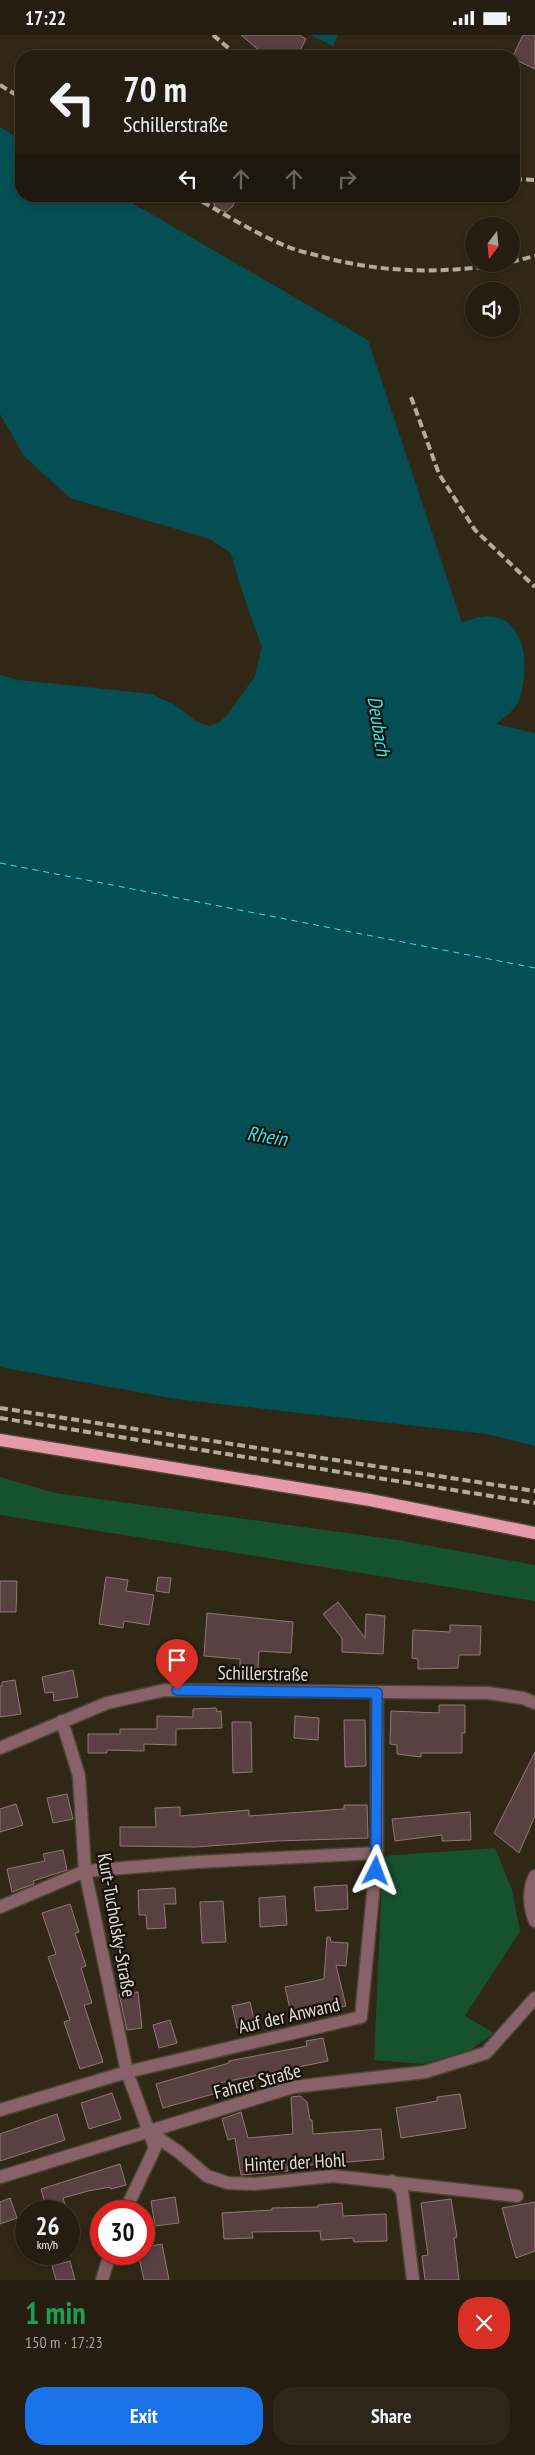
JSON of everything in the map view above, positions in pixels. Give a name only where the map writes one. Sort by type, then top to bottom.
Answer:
[{"type":"main road","points":[[0,1440],[342,1495],[535,1533]]},
{"type":"street","name":"Schillerstraße","points":[[0,1748],[106,1703],[165,1689],[488,1693],[523,1698],[535,1703]]},
{"type":"street","name":"Auf der Anwand","points":[[0,2110],[127,2073],[362,2017],[377,1853],[377,1693]]},
{"type":"street","name":"Kurt-Tucholsky-Straße","points":[[62,1721],[79,1776],[85,1871],[127,2073],[155,2148],[130,2200]]},
{"type":"street","points":[[0,1907],[85,1871],[197,1862],[377,1853]]},
{"type":"street","points":[[535,1876],[530,1896],[531,1912],[535,1921]]},
{"type":"street","name":"Fahrer Straße","points":[[0,2177],[293,2087],[425,2072],[486,2053],[535,1998]]},
{"type":"street","name":"Hinter der Hohl","points":[[150,2132],[180,2153],[207,2176],[228,2183],[254,2183],[333,2176],[517,2196]]},
{"type":"street","points":[[392,2181],[402,2190],[413,2280]]},
{"type":"street","points":[[102,2280],[107,2265]]},
{"type":"green space","points":[[0,1477],[55,1493],[398,1540],[535,1565],[535,1601],[0,1515]]},
{"type":"green space","points":[[495,1848],[512,1890],[520,1931],[465,2016],[494,2033],[470,2050],[423,2064],[374,2060],[383,1856]]},
{"type":"water","points":[[310,35],[338,35],[333,46]]},
{"type":"water","points":[[0,127],[15,136],[15,202],[130,202],[368,340],[462,623],[482,617],[498,618],[510,624],[518,636],[523,650],[525,667],[518,703],[511,712],[496,724],[535,733],[535,1446],[487,1434],[176,1399],[0,1367],[0,675],[19,680],[152,694],[175,705],[197,722],[209,726],[220,722],[228,714],[255,676],[262,647],[231,553],[210,539],[70,498],[24,456],[0,414]]},
{"type":"building","points":[[241,35],[299,35],[306,39],[300,50],[259,50]]},
{"type":"building","points":[[523,35],[535,35],[535,69],[520,62],[520,50],[516,50]]},
{"type":"building","points":[[213,202],[235,202],[226,212],[216,208]]},
{"type":"building","points":[[106,1577],[128,1580],[126,1591],[154,1595],[149,1625],[124,1621],[123,1628],[99,1624]]},
{"type":"building","points":[[158,1577],[171,1578],[169,1593],[156,1591]]},
{"type":"building","points":[[0,1581],[17,1581],[16,1612],[0,1612]]},
{"type":"building","points":[[338,1602],[365,1638],[366,1614],[385,1616],[383,1654],[342,1652],[342,1638],[323,1614]]},
{"type":"building","points":[[207,1613],[293,1622],[291,1653],[259,1651],[258,1669],[240,1667],[240,1659],[204,1656]]},
{"type":"building","points":[[450,1625],[481,1626],[480,1655],[459,1655],[458,1668],[418,1669],[418,1659],[412,1658],[413,1630],[450,1632]]},
{"type":"building","points":[[73,1670],[78,1697],[54,1701],[53,1692],[45,1693],[42,1677]]},
{"type":"building","points":[[15,1680],[21,1714],[0,1717],[0,1686],[2,1686],[2,1682]]},
{"type":"building","points":[[439,1705],[465,1705],[465,1733],[462,1733],[462,1753],[421,1753],[421,1757],[397,1754],[397,1745],[390,1744],[391,1711],[439,1713]]},
{"type":"building","points":[[216,1708],[217,1712],[221,1711],[222,1728],[176,1729],[176,1745],[144,1744],[144,1751],[107,1750],[107,1753],[88,1753],[88,1734],[120,1734],[120,1729],[157,1729],[157,1716],[193,1717],[193,1709]]},
{"type":"building","points":[[295,1716],[319,1718],[318,1740],[294,1738]]},
{"type":"building","points":[[344,1720],[365,1720],[366,1766],[345,1767]]},
{"type":"building","points":[[232,1722],[251,1722],[252,1772],[233,1773]]},
{"type":"building","points":[[535,1752],[535,1816],[519,1853],[494,1833]]},
{"type":"building","points":[[67,1794],[73,1819],[53,1823],[47,1798]]},
{"type":"building","points":[[16,1804],[23,1825],[0,1832],[0,1809]]},
{"type":"building","points":[[344,1805],[367,1805],[368,1838],[276,1841],[196,1847],[120,1846],[120,1827],[156,1827],[155,1808],[180,1807],[180,1816],[249,1810],[249,1816],[344,1809]]},
{"type":"building","points":[[470,1812],[471,1840],[442,1841],[442,1835],[395,1841],[392,1819]]},
{"type":"building","points":[[63,1850],[67,1870],[33,1881],[34,1884],[12,1892],[7,1869],[45,1861],[43,1854]]},
{"type":"building","points":[[347,1885],[348,1909],[316,1911],[314,1887]]},
{"type":"building","points":[[175,1888],[176,1904],[164,1904],[166,1928],[147,1929],[146,1915],[139,1915],[138,1890]]},
{"type":"building","points":[[285,1896],[287,1925],[260,1927],[259,1898]]},
{"type":"building","points":[[223,1901],[226,1942],[202,1943],[200,1902]]},
{"type":"building","points":[[70,1904],[79,1932],[75,1933],[86,1966],[81,1968],[92,2003],[84,2005],[103,2062],[80,2069],[64,2022],[70,2020],[48,1957],[56,1954],[42,1913]]},
{"type":"building","points":[[327,1937],[330,1937],[331,1942],[348,1943],[346,1966],[336,1965],[346,2006],[292,2018],[285,1987],[324,1979]]},
{"type":"building","points":[[138,1992],[142,2028],[127,2030],[119,1994]]},
{"type":"building","points":[[250,2002],[255,2024],[237,2028],[232,2006]]},
{"type":"building","points":[[170,2020],[177,2043],[159,2048],[153,2025]]},
{"type":"building","points":[[323,2038],[328,2061],[214,2084],[217,2093],[163,2108],[156,2084],[229,2063],[229,2061],[307,2046],[306,2041]]},
{"type":"building","points":[[112,2093],[121,2119],[89,2129],[81,2103]]},
{"type":"building","points":[[460,2094],[466,2128],[401,2138],[396,2108],[437,2101],[437,2097]]},
{"type":"building","points":[[300,2096],[307,2102],[310,2120],[312,2120],[313,2134],[381,2129],[384,2159],[287,2167],[288,2171],[241,2175],[235,2138],[228,2140],[222,2119],[241,2112],[248,2138],[293,2134],[291,2097]]},
{"type":"building","points":[[57,2114],[65,2140],[0,2161],[0,2134]]},
{"type":"building","points":[[120,2164],[126,2185],[111,2189],[110,2187],[88,2191],[63,2198],[64,2200],[44,2200],[41,2189]]},
{"type":"building","points":[[175,2197],[179,2223],[155,2226],[155,2200]]},
{"type":"building","points":[[10,2198],[15,2212],[15,2219],[0,2224],[0,2202]]},
{"type":"building","points":[[451,2199],[457,2237],[454,2238],[459,2280],[425,2280],[422,2256],[428,2255],[421,2203]]},
{"type":"building","points":[[535,2202],[535,2251],[516,2258],[502,2208]]},
{"type":"building","points":[[342,2203],[343,2216],[386,2214],[387,2241],[354,2242],[353,2238],[321,2240],[320,2231],[252,2232],[253,2238],[224,2239],[222,2213],[272,2210],[272,2208],[318,2207],[318,2205]]},
{"type":"building","points":[[162,2244],[169,2280],[144,2280],[141,2265],[155,2265],[155,2245]]},
{"type":"building","points":[[71,2265],[75,2280],[56,2280],[52,2266]]},
{"type":"ferry route","points":[[0,863],[535,968]]},
{"type":"railway","points":[[213,35],[231,50]]},
{"type":"railway","points":[[0,85],[15,94]]},
{"type":"railway","points":[[520,179],[535,180]]},
{"type":"railway","points":[[203,202],[250,229],[290,248],[342,262],[388,269],[465,268]]},
{"type":"railway","points":[[520,260],[535,256]]},
{"type":"railway","points":[[411,397],[439,474],[475,530],[535,587]]},
{"type":"railway","points":[[0,1408],[535,1491]]},
{"type":"railway","points":[[0,1418],[535,1503]]},
{"type":"route","points":[[177,1690],[377,1693],[376,1871]]},
{"type":"water label","name":"Deubach","points":[[379,726]]},
{"type":"water label","name":"Rhein","points":[[267,1136]]}]
